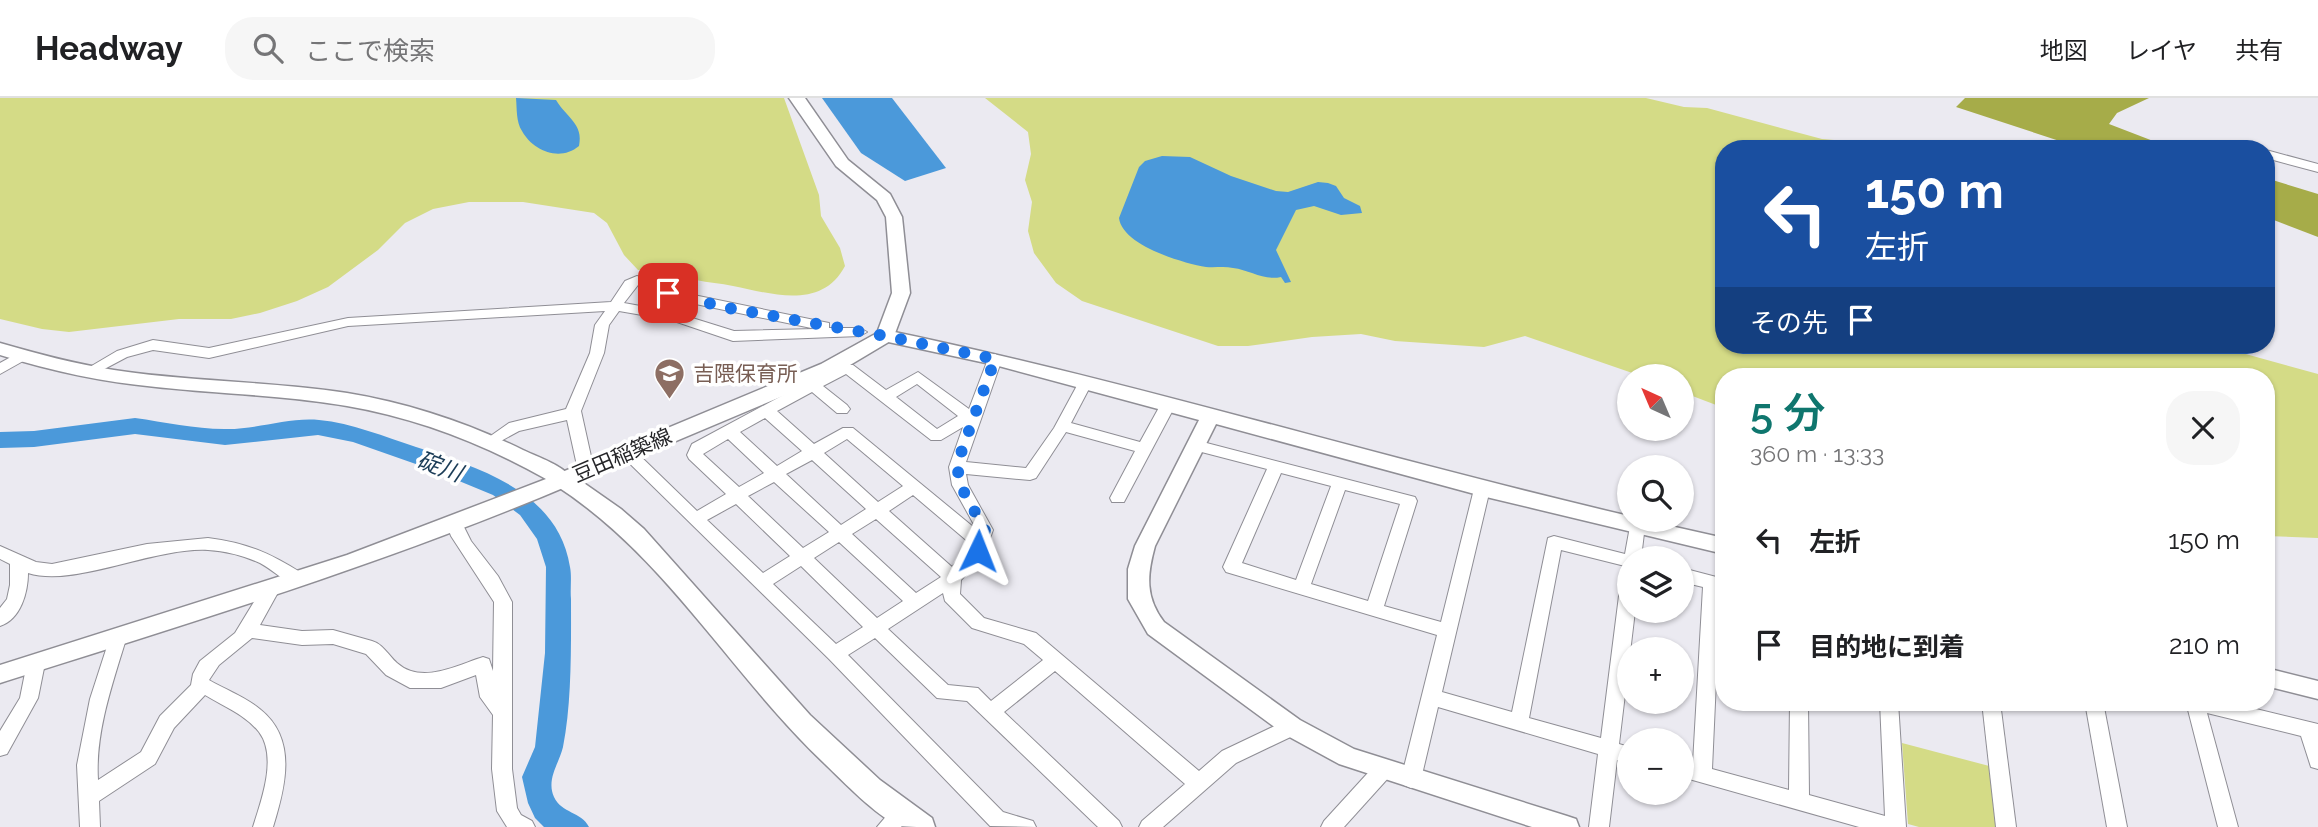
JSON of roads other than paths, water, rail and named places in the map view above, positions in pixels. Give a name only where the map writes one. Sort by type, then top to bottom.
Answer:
[{"type":"main road","points":[[797,98],[842,163],[876,191],[894,217],[901,293],[885,336]]},
{"type":"main road","name":"豆田稲築線","points":[[552,485],[842,365],[885,336]]},
{"type":"main road","name":"豆田稲築線","points":[[552,485],[585,492],[651,549],[801,726],[894,820],[922,827]]},
{"type":"street","points":[[2275,156],[2318,168]]},
{"type":"street","points":[[586,470],[573,413],[597,353],[602,326],[625,288],[637,280],[681,297],[728,308],[995,359],[1482,489],[1617,520]]},
{"type":"street","points":[[90,372],[122,354],[153,345],[209,353],[348,322],[616,306],[673,316],[733,336],[860,332]]},
{"type":"street","points":[[0,349],[20,357],[132,379],[316,395],[365,403],[417,417],[526,458],[552,485],[455,525],[297,579],[0,674]]},
{"type":"street","points":[[0,369],[20,357]]},
{"type":"street","points":[[835,654],[953,578],[978,551],[985,530],[960,485],[957,467],[972,414],[995,359]]},
{"type":"street","points":[[972,414],[936,436],[842,365],[812,385],[698,448],[695,455],[944,693],[971,693],[1112,827]]},
{"type":"street","points":[[885,397],[918,377],[972,414]]},
{"type":"street","points":[[957,467],[1030,474],[1062,426],[1085,383]]},
{"type":"street","points":[[812,385],[842,410]]},
{"type":"street","points":[[1118,498],[1167,405]]},
{"type":"street","points":[[766,410],[953,578]]},
{"type":"street","points":[[489,442],[514,427],[573,413]]},
{"type":"street","points":[[1210,417],[1145,546],[1138,567],[1137,598],[1144,613],[1156,628],[1292,727],[1347,757],[1567,827]]},
{"type":"street","points":[[1062,426],[1143,448]]},
{"type":"street","points":[[729,430],[915,602]]},
{"type":"street","points":[[696,519],[848,432],[981,543]]},
{"type":"street","points":[[1195,445],[1409,501],[1374,610]]},
{"type":"street","points":[[627,453],[835,654],[997,820],[1026,827]]},
{"type":"street","points":[[1276,466],[1231,567],[1448,631]]},
{"type":"street","points":[[1301,588],[1340,483]]},
{"type":"street","points":[[761,583],[914,486]]},
{"type":"street","points":[[1411,779],[1482,489]]},
{"type":"street","points":[[455,525],[470,552],[495,582],[503,602],[503,779],[507,811],[518,825]]},
{"type":"street","points":[[1666,532],[1715,544]]},
{"type":"street","points":[[0,552],[33,568],[52,572],[173,544],[197,542],[225,545],[260,555],[279,564],[297,579]]},
{"type":"street","points":[[1519,723],[1554,542],[1617,557]]},
{"type":"street","points":[[0,619],[19,597],[21,587],[18,560]]},
{"type":"street","points":[[953,578],[951,596],[978,623],[1030,638],[1198,783]]},
{"type":"street","points":[[1694,578],[1715,584]]},
{"type":"street","points":[[263,827],[275,791],[273,738],[257,717],[199,683],[201,671],[248,630],[272,587]]},
{"type":"street","points":[[1702,775],[1715,621]]},
{"type":"street","points":[[1599,827],[1625,623]]},
{"type":"street","points":[[248,630],[302,638],[333,637],[372,648],[392,670],[410,680],[441,680],[484,664],[489,696],[503,714]]},
{"type":"street","points":[[90,827],[87,765],[92,732],[118,636]]},
{"type":"street","points":[[992,711],[1056,660]]},
{"type":"street","points":[[0,748],[30,700],[36,681],[36,663]]},
{"type":"street","points":[[2275,679],[2318,690]]},
{"type":"street","points":[[90,796],[148,758],[167,722],[203,685]]},
{"type":"street","points":[[1432,697],[1617,752]]},
{"type":"street","points":[[1799,711],[1800,802]]},
{"type":"street","points":[[1694,773],[1894,827],[1889,711]]},
{"type":"street","points":[[1992,711],[2006,827]]},
{"type":"street","points":[[2096,711],[2117,827]]},
{"type":"street","points":[[2198,711],[2228,827]]},
{"type":"street","points":[[2232,711],[2313,731],[2318,761]]},
{"type":"street","points":[[1149,827],[1229,757],[1292,727]]},
{"type":"street","points":[[1331,827],[1383,770]]},
{"type":"water","points":[[516,98],[556,100],[577,126],[579,146],[572,151],[556,154],[533,144],[520,127]]},
{"type":"water","points":[[822,98],[892,98],[946,168],[905,181],[861,153]]},
{"type":"water","points":[[1162,156],[1190,157],[1231,176],[1276,191],[1288,192],[1318,182],[1328,183],[1336,186],[1344,198],[1360,206],[1362,213],[1341,215],[1314,206],[1296,210],[1276,250],[1291,282],[1285,283],[1281,277],[1269,278],[1239,269],[1206,267],[1183,261],[1155,251],[1130,236],[1119,218],[1139,167],[1145,161]]},
{"type":"waterway","name":"碇川","points":[[0,440],[34,439],[135,426],[225,437],[318,427],[356,435],[438,463],[501,489],[528,509],[548,536],[558,567],[558,653],[549,747],[536,777],[539,795],[550,815],[574,827]]},
{"type":"place","name":"吉隈保育所","points":[[670,400]]}]
